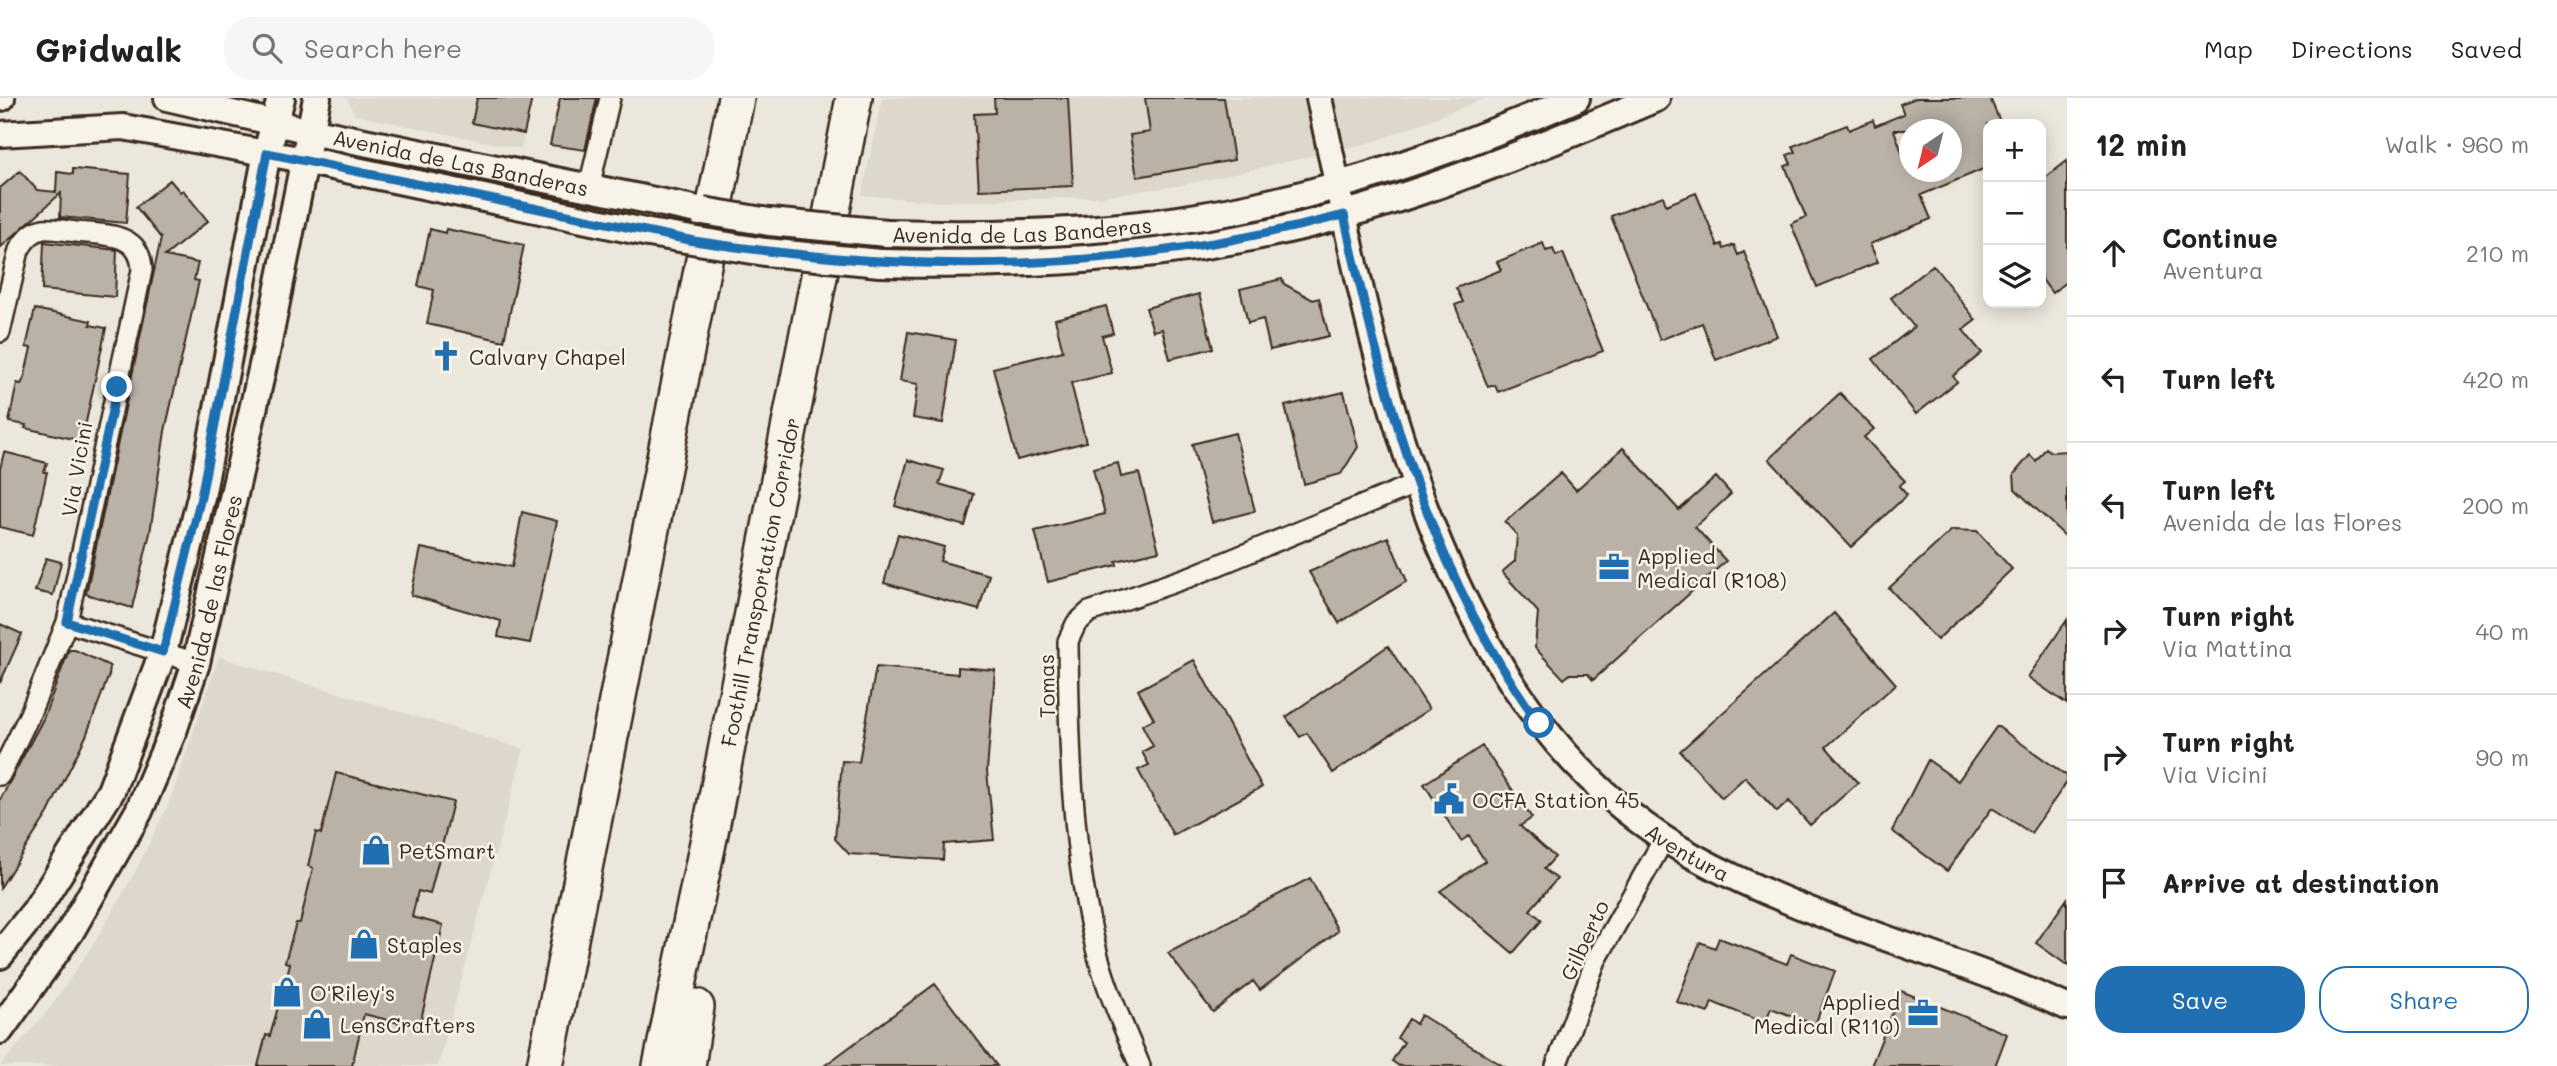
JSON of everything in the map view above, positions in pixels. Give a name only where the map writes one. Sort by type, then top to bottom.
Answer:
[{"type":"highway","points":[[545,1066],[736,98]]},
{"type":"highway","name":"Foothill Transportation Corridor","points":[[661,1066],[709,838],[854,98]]},
{"type":"highway","points":[[687,1066],[714,885],[709,838]]},
{"type":"highway","points":[[532,1066],[559,945],[574,923]]},
{"type":"main road","name":"Avenida de las Flores","points":[[0,1030],[70,933],[139,811],[173,731],[197,663],[266,352],[317,98]]},
{"type":"main road","name":"Avenida de Las Banderas","points":[[310,131],[769,222],[887,233],[986,236],[1113,228],[1180,220],[1338,185],[1490,132],[1576,98]]},
{"type":"main road","name":"Avenida de Las Banderas","points":[[304,160],[649,233],[765,252],[880,263],[986,266],[1185,250],[1344,215],[1501,160],[1656,98]]},
{"type":"main road","name":"Avenida de las Flores","points":[[0,955],[36,910],[111,791],[163,652],[201,497],[267,153],[278,110]]},
{"type":"main road","points":[[601,189],[604,222]]},
{"type":"street","name":"Avenida de Las Banderas","points":[[167,98],[278,110],[310,131]]},
{"type":"street","points":[[601,189],[610,98]]},
{"type":"street","name":"Aventura","points":[[1319,98],[1376,350],[1417,484],[1476,622],[1517,693],[1577,766],[1624,810],[1664,839],[1754,887],[2014,984],[2067,1007]]},
{"type":"street","name":"Avenida de Las Banderas","points":[[0,134],[123,127],[304,160]]},
{"type":"street","name":"Via Vicini","points":[[0,332],[19,250],[26,238],[43,229],[120,236],[134,245],[142,260],[142,270],[67,622],[29,716],[0,775]]},
{"type":"street","name":"Tomas","points":[[1140,1066],[1105,978],[1085,901],[1070,755],[1069,641],[1076,624],[1089,612],[1192,576],[1417,484]]},
{"type":"street","points":[[67,622],[197,663]]},
{"type":"street","name":"Gilberto","points":[[1556,1066],[1597,960],[1664,839]]},
{"type":"shaded area","points":[[347,98],[532,98],[521,149],[355,115]]},
{"type":"shaded area","points":[[882,98],[1486,98],[1373,142],[1184,185],[1099,197],[939,202],[862,195]]},
{"type":"shaded area","points":[[219,657],[524,749],[438,1066],[0,1066],[50,1008],[93,945],[134,874],[169,803]]},
{"type":"building","points":[[477,98],[532,98],[524,134],[472,123]]},
{"type":"building","points":[[560,98],[597,98],[585,150],[550,145]]},
{"type":"building","points":[[994,98],[1068,98],[1073,186],[979,190],[974,114],[995,113]]},
{"type":"building","points":[[1145,98],[1224,98],[1234,160],[1137,177],[1130,135],[1150,132]]},
{"type":"building","points":[[1916,98],[1990,98],[1999,119],[1983,119],[1983,169],[1962,178],[1962,119],[1899,119],[1899,130],[1894,130],[1899,144],[1899,182],[1952,182],[1921,195],[1931,219],[1870,244],[1878,262],[1817,287],[1791,224],[1806,217],[1785,166],[1791,164],[1787,155],[1796,152],[1793,146],[1847,125],[1849,130],[1873,120],[1875,126],[1904,114],[1900,104]]},
{"type":"building","points":[[2067,161],[2067,281],[2052,293],[2046,285],[2046,177]]},
{"type":"building","points":[[73,169],[130,174],[126,223],[60,217],[61,193],[0,248],[0,188],[20,171],[37,190],[56,192],[57,172],[73,174]]},
{"type":"building","points":[[170,180],[180,192],[183,190],[208,221],[165,256],[198,263],[194,280],[199,281],[165,431],[150,533],[132,608],[86,594],[161,238],[136,207]]},
{"type":"building","points":[[1696,193],[1718,246],[1722,244],[1724,249],[1734,245],[1738,255],[1744,252],[1777,336],[1716,360],[1702,323],[1660,340],[1611,216],[1663,196],[1666,205]]},
{"type":"building","points":[[430,229],[445,233],[446,229],[524,245],[504,341],[427,324],[434,290],[418,286]]},
{"type":"building","points":[[44,242],[117,250],[115,297],[42,290]]},
{"type":"building","points":[[1543,243],[1546,251],[1553,249],[1556,256],[1563,253],[1603,351],[1498,392],[1495,385],[1488,387],[1455,305],[1463,302],[1456,288],[1501,270],[1497,262]]},
{"type":"building","points":[[1933,265],[1976,320],[1963,330],[1982,353],[1953,376],[1957,382],[1916,414],[1873,359],[1914,327],[1891,298]]},
{"type":"building","points":[[1282,279],[1284,284],[1313,300],[1319,298],[1329,336],[1270,350],[1263,319],[1248,323],[1240,289]]},
{"type":"building","points":[[1199,294],[1213,348],[1170,359],[1162,329],[1153,331],[1146,308]]},
{"type":"building","points":[[1106,306],[1113,333],[1102,336],[1112,373],[1071,383],[1086,442],[1017,460],[993,368],[1063,351],[1055,319]]},
{"type":"building","points":[[35,309],[91,321],[90,325],[106,328],[82,441],[9,422],[17,383],[21,384],[24,379],[31,348],[26,347]]},
{"type":"building","points":[[908,332],[956,340],[943,423],[913,418],[918,384],[900,381]]},
{"type":"building","points":[[1344,392],[1358,447],[1341,474],[1304,484],[1285,406]]},
{"type":"building","points":[[1840,393],[1874,429],[1864,437],[1905,481],[1899,486],[1907,495],[1851,547],[1769,459]]},
{"type":"building","points":[[1235,433],[1255,511],[1212,522],[1192,444]]},
{"type":"building","name":"Applied Medical (R108)","points":[[1623,448],[1679,510],[1716,477],[1731,494],[1695,527],[1726,561],[1593,680],[1588,674],[1570,674],[1564,679],[1535,648],[1538,612],[1502,572],[1515,561],[1517,535],[1505,522],[1561,473],[1576,490]]},
{"type":"building","points":[[2046,448],[2051,452],[2067,451],[2067,538],[2015,489],[2014,474],[2030,455],[2036,461]]},
{"type":"building","points":[[4,452],[47,463],[33,535],[0,527],[0,469]]},
{"type":"building","points":[[908,460],[944,470],[939,484],[974,494],[965,526],[895,506]]},
{"type":"building","points":[[1118,463],[1121,477],[1139,473],[1159,551],[1116,561],[1117,565],[1048,582],[1035,531],[1105,514],[1093,469]]},
{"type":"building","points":[[522,512],[557,521],[530,643],[498,637],[501,621],[411,595],[421,548],[512,567]]},
{"type":"building","points":[[1952,530],[1977,531],[2012,569],[1937,640],[1889,588]]},
{"type":"building","points":[[898,534],[944,547],[940,561],[989,575],[979,610],[884,583]]},
{"type":"building","points":[[1388,537],[1407,581],[1339,623],[1309,572]]},
{"type":"building","points":[[46,558],[61,562],[53,595],[35,591]]},
{"type":"building","points":[[1834,613],[1896,684],[1826,747],[1858,783],[1810,825],[1789,801],[1777,812],[1745,777],[1722,798],[1680,751]]},
{"type":"building","points":[[2067,620],[2067,704],[2028,677]]},
{"type":"building","points":[[0,624],[22,634],[0,683]]},
{"type":"building","points":[[1388,646],[1429,709],[1333,773],[1307,733],[1300,737],[1286,717]]},
{"type":"building","points":[[69,650],[75,650],[110,666],[109,675],[86,736],[48,813],[0,888],[0,800],[43,719]]},
{"type":"building","points":[[1194,660],[1262,787],[1173,835],[1138,770],[1149,765],[1142,752],[1153,746],[1142,725],[1154,719],[1138,690]]},
{"type":"building","points":[[876,667],[958,674],[958,667],[995,670],[987,771],[994,840],[944,844],[943,860],[849,854],[835,839],[842,761],[859,762]]},
{"type":"building","points":[[1997,726],[2067,776],[2067,782],[2031,833],[1992,808],[1947,871],[1892,831],[1928,760],[1958,781]]},
{"type":"building","points":[[1482,746],[1532,818],[1520,826],[1555,857],[1544,869],[1557,879],[1530,910],[1542,920],[1513,953],[1440,891],[1485,861],[1469,836],[1461,841],[1424,784]]},
{"type":"building","points":[[336,773],[453,802],[430,894],[418,891],[412,917],[443,925],[419,1028],[364,1014],[352,1066],[258,1066],[266,1035],[270,1036],[290,964],[285,962],[296,923],[300,923],[313,868],[308,866],[316,832],[321,834]]},
{"type":"building","points":[[1310,878],[1338,931],[1260,990],[1253,981],[1213,1012],[1168,953]]},
{"type":"building","points":[[2067,899],[2067,965],[2036,943]]},
{"type":"building","points":[[1719,938],[1787,964],[1791,954],[1835,971],[1815,1025],[1771,1008],[1765,1023],[1712,1002],[1708,1013],[1677,1002],[1700,942],[1715,948]]},
{"type":"building","points":[[935,984],[997,1066],[824,1066]]},
{"type":"building","name":"Applied Medical (R110)","points":[[1901,991],[2007,1034],[1995,1066],[1871,1066]]},
{"type":"building","points":[[1421,1015],[1503,1066],[1399,1066],[1392,1061],[1404,1042],[1397,1038],[1409,1019],[1416,1024]]},
{"type":"place","name":"Calvary Chapel","points":[[446,356]]},
{"type":"place","name":"Applied Medical (R108)","points":[[1614,567]]},
{"type":"place","name":"OCFA Station 45","points":[[1449,799]]},
{"type":"place","name":"PetSmart","points":[[376,850]]},
{"type":"place","name":"Staples","points":[[364,944]]},
{"type":"place","name":"O'Riley's","points":[[287,992]]},
{"type":"place","name":"Applied Medical (R110)","points":[[1923,1013]]},
{"type":"place","name":"LensCrafters","points":[[317,1024]]},
{"type":"route","points":[[117,387],[67,622],[163,652],[201,497],[267,153],[649,233],[765,252],[880,263],[986,266],[1078,261],[1185,250],[1344,215],[1376,350],[1417,484],[1476,622],[1497,662],[1539,723]]}]
